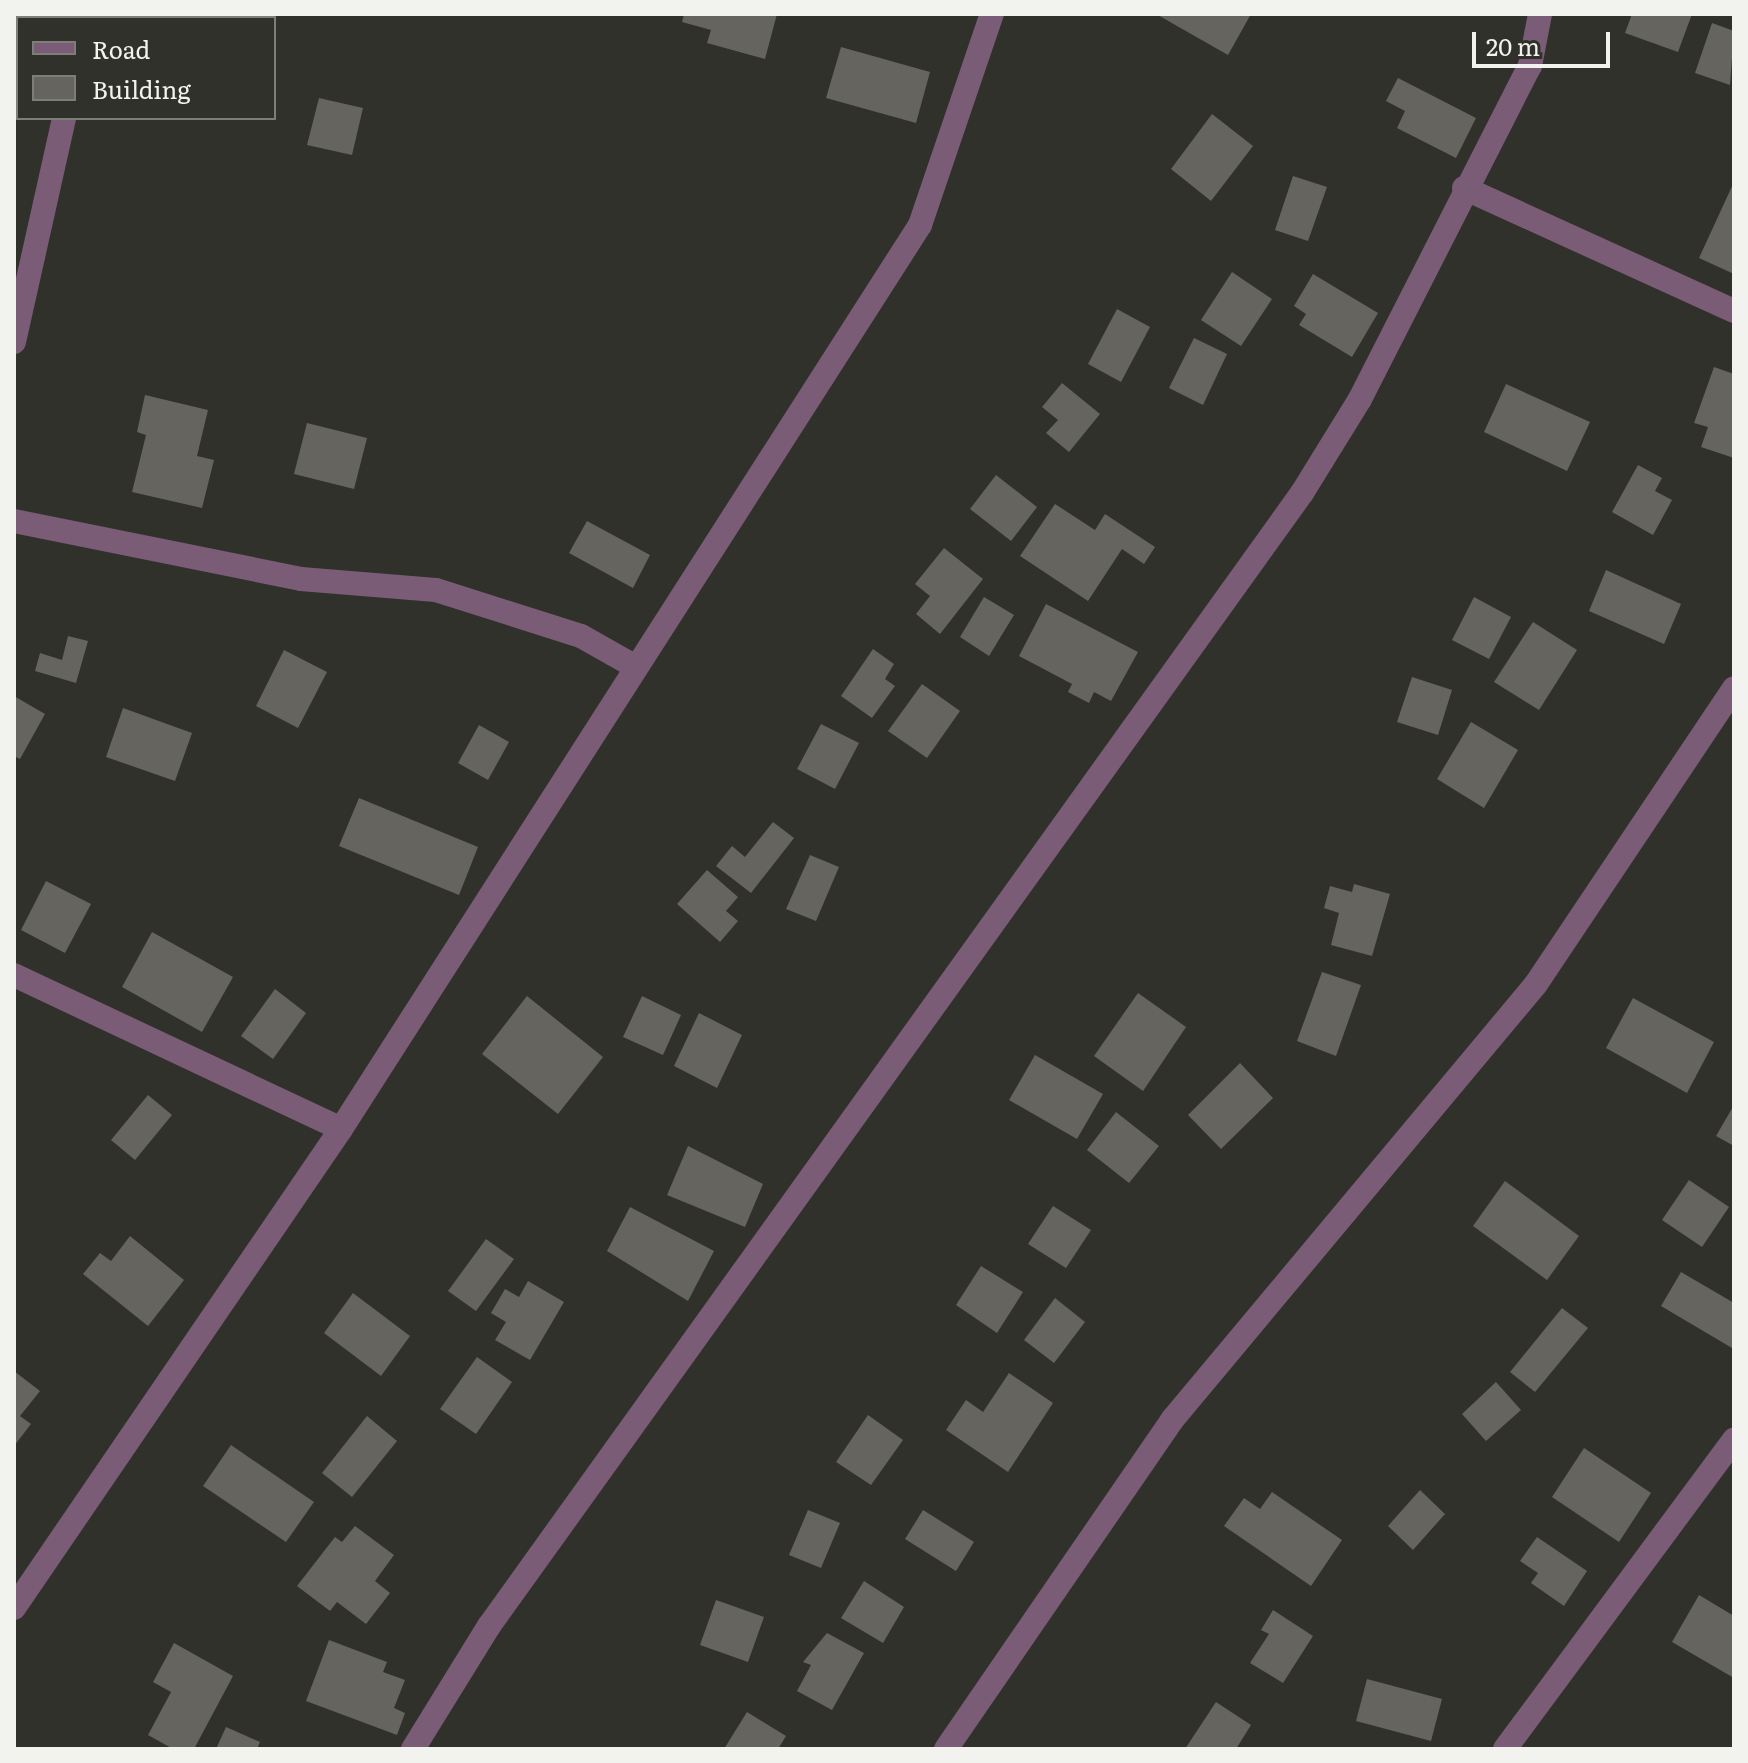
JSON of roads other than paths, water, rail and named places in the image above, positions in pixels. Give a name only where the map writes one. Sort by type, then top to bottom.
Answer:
[{"type":"street","points":[[14,1608],[341,1129],[920,225],[992,14]]},
{"type":"street","points":[[413,1749],[489,1626],[1302,493],[1360,399],[1464,188],[1530,66],[1540,14]]},
{"type":"street","points":[[14,342],[64,120]]},
{"type":"street","points":[[1464,188],[1734,311]]},
{"type":"street","points":[[14,521],[301,579],[436,590],[581,636],[636,667]]},
{"type":"street","points":[[946,1749],[1172,1420],[1536,984],[1734,688]]},
{"type":"street","points":[[14,975],[341,1129]]},
{"type":"street","points":[[1505,1749],[1734,1439]]}]
